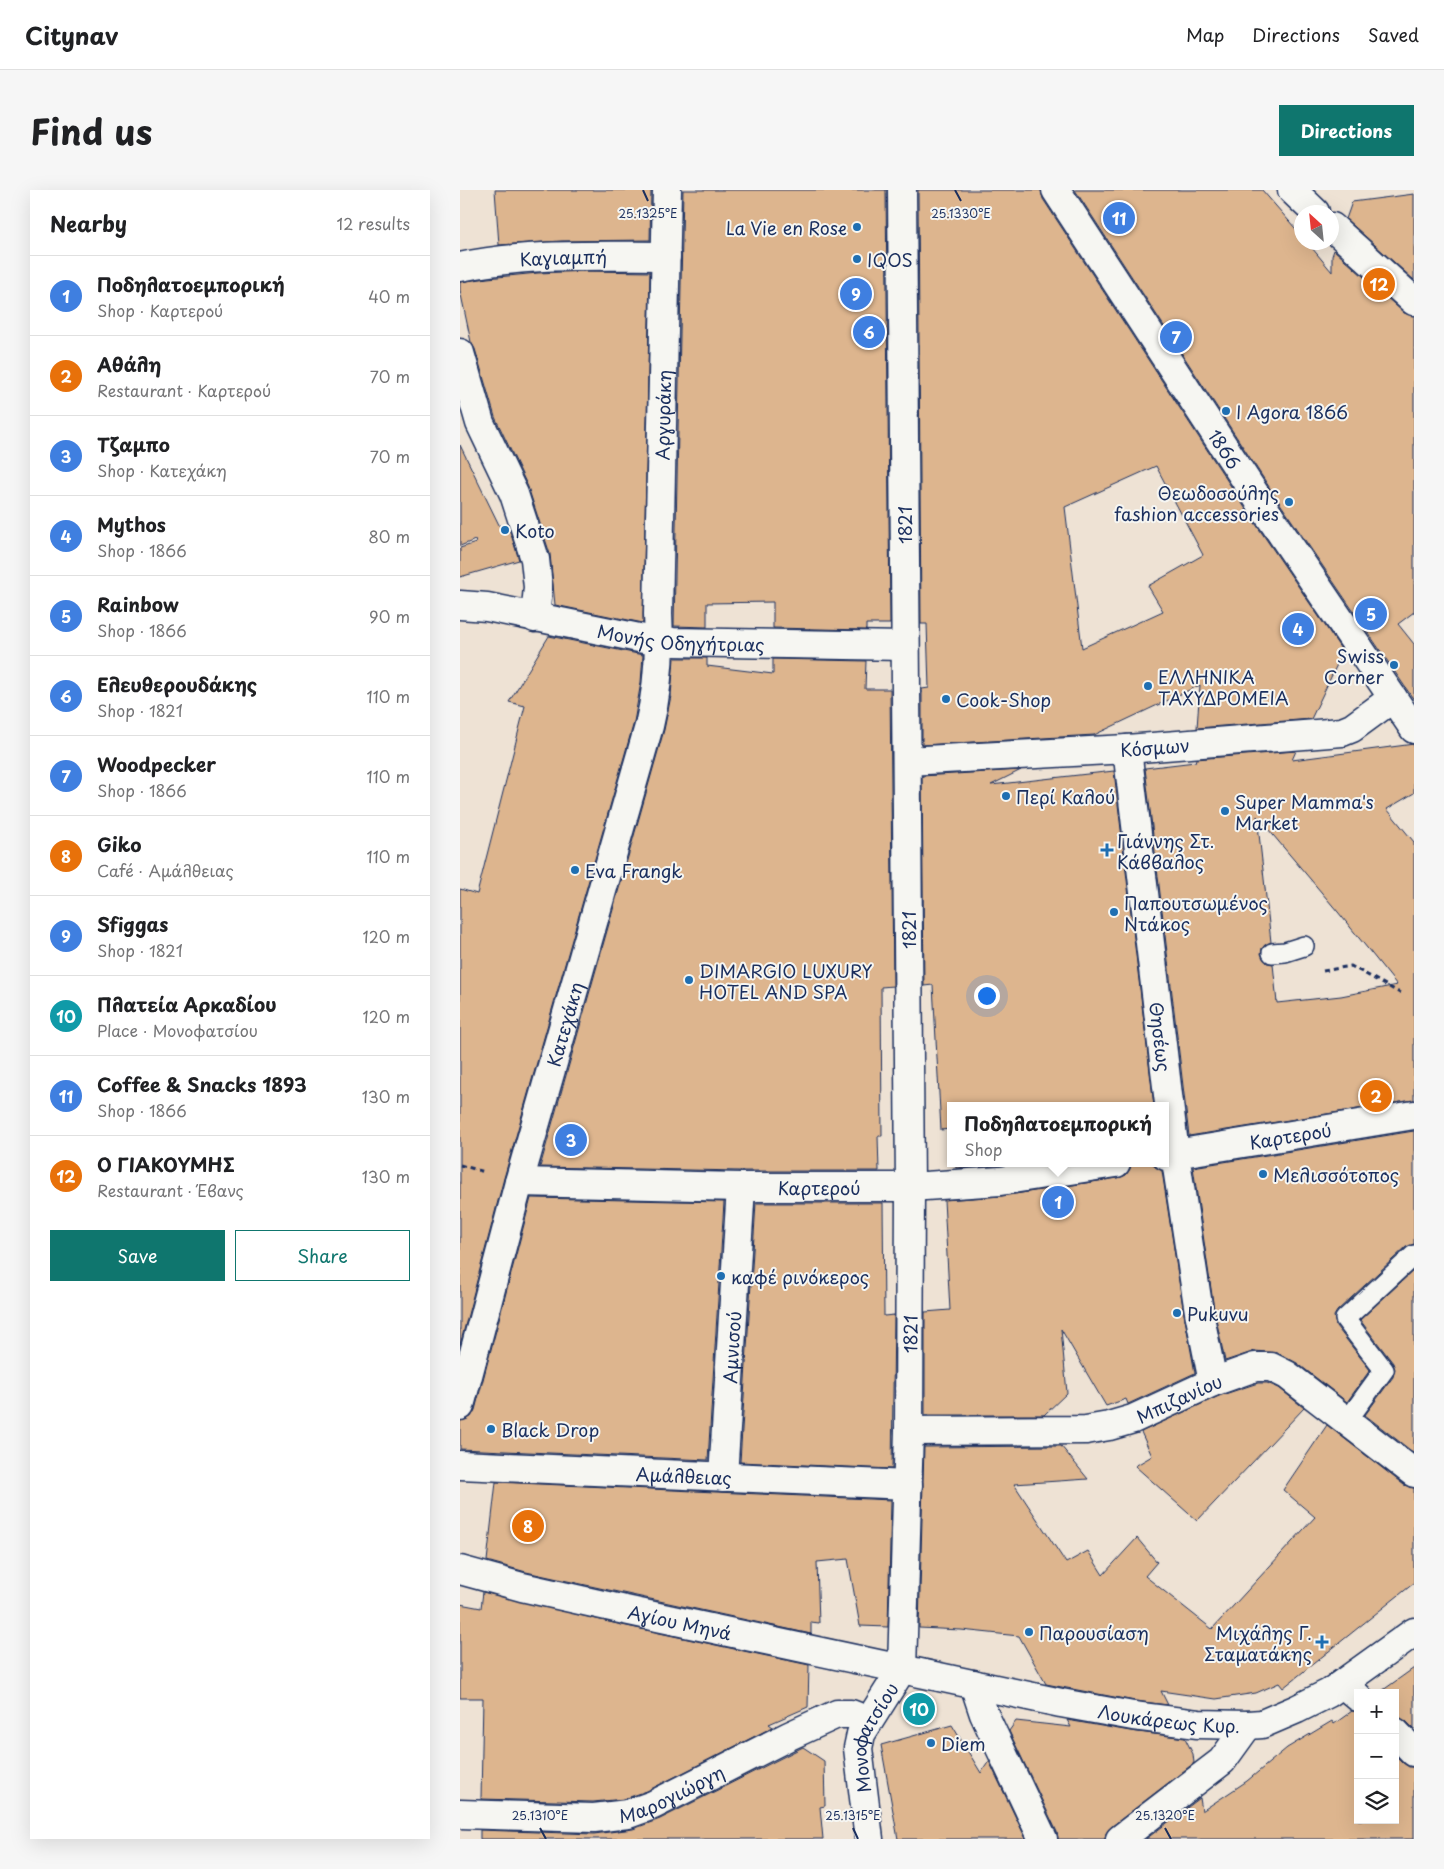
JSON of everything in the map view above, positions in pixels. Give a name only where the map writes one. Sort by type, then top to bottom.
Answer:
[{"type":"street","name":"Αργυράκη","points":[[659,640],[667,190]]},
{"type":"street","name":"1821","points":[[902,190],[910,1187],[909,1431],[902,1669]]},
{"type":"street","name":"1866","points":[[1056,190],[1258,499],[1414,729]]},
{"type":"street","points":[[1292,190],[1308,205]]},
{"type":"street","points":[[1339,233],[1414,301]]},
{"type":"street","name":"Καγιαμπή","points":[[460,267],[488,261],[555,257],[666,256]]},
{"type":"street","points":[[460,353],[480,423],[514,494],[535,559],[538,587],[535,618]]},
{"type":"street","name":"Μονής Οδηγήτριας","points":[[460,605],[488,607],[535,618],[659,640],[700,644],[905,646]]},
{"type":"street","name":"Κατεχάκη","points":[[460,1406],[519,1182],[649,726],[659,668],[659,640]]},
{"type":"street","name":"Κόσμων","points":[[907,761],[1127,749],[1342,732],[1352,728],[1393,698]]},
{"type":"street","name":"Θησέως","points":[[1127,749],[1162,972],[1168,1102]]},
{"type":"street","name":"Καρτερού","points":[[1170,1155],[1414,1115]]},
{"type":"street","name":"Θησέως","points":[[1169,1132],[1170,1155],[1213,1382]]},
{"type":"street","name":"Καρτερού","points":[[519,1182],[740,1187],[910,1187],[1000,1181],[1090,1167]]},
{"type":"street","name":"Αμνισού","points":[[723,1477],[740,1187]]},
{"type":"street","name":"Μπιζανίου","points":[[909,1431],[1086,1430],[1133,1418],[1213,1382],[1254,1367],[1271,1368],[1287,1374],[1414,1473]]},
{"type":"street","name":"Αμάλθειας","points":[[460,1465],[908,1485]]},
{"type":"street","name":"Αγίου Μηνά","points":[[460,1570],[522,1587],[902,1669]]},
{"type":"street","name":"Λουκάρεως Κυρ.","points":[[902,1669],[1061,1703],[1134,1716],[1198,1724],[1248,1725],[1273,1720],[1351,1690],[1414,1632]]},
{"type":"street","name":"Μονοφατσίου","points":[[869,1839],[858,1748],[861,1734],[902,1669]]},
{"type":"street","points":[[974,1684],[984,1714],[1042,1839]]},
{"type":"street","name":"Μαρογιώργη","points":[[460,1814],[594,1829],[640,1811],[837,1714],[851,1714],[869,1721]]},
{"type":"street","points":[[1120,1839],[1222,1761],[1248,1725]]},
{"type":"street","points":[[1397,1734],[1414,1752]]},
{"type":"lane","points":[[1272,953],[1285,952],[1304,946]]},
{"type":"lane","points":[[1347,1421],[1384,1370],[1345,1319],[1414,1255]]},
{"type":"path","points":[[1314,972],[1351,966],[1400,993]]},
{"type":"building","points":[[495,190],[651,190],[650,240],[562,241],[499,245]]},
{"type":"building","points":[[683,190],[886,190],[890,624],[866,624],[866,630],[773,628],[773,602],[707,603],[707,627],[674,626]]},
{"type":"building","points":[[918,190],[1041,190],[1043,199],[1251,517],[1343,652],[1311,719],[1197,728],[1200,685],[1094,735],[922,745],[922,689],[929,688],[927,624],[921,624]],"holes":[[[1156,466],[1203,555],[1148,586],[1163,611],[1082,648],[1065,507]]]},
{"type":"building","points":[[1075,190],[1262,190],[1294,227],[1294,250],[1314,250],[1332,272],[1334,250],[1404,313],[1414,316],[1414,612],[1398,624],[1414,644],[1414,700],[1277,499]]},
{"type":"building","points":[[1414,194],[1414,280],[1346,219],[1352,202]]},
{"type":"building","points":[[589,271],[650,272],[643,623],[555,605],[550,554],[528,487],[495,417],[475,349],[471,342],[460,290],[460,282],[538,273]]},
{"type":"building","points":[[460,445],[503,533],[510,531],[519,560],[460,577],[460,548],[476,543],[475,540],[460,546]]},
{"type":"building","points":[[549,636],[643,655],[641,682],[634,722],[504,1178],[460,1345],[460,889],[477,894],[525,706],[509,702]]},
{"type":"building","points":[[674,658],[707,658],[707,666],[773,674],[773,659],[866,661],[865,689],[890,689],[893,986],[881,987],[882,1136],[878,1136],[879,1171],[741,1171],[540,1167],[664,730],[671,696]]},
{"type":"building","points":[[1414,744],[1414,793],[1387,809],[1414,842],[1414,1100],[1189,1136],[1145,768],[1195,762],[1196,759],[1296,751],[1292,760]],"holes":[[[1257,816],[1397,985],[1341,996],[1277,1003],[1273,964],[1267,963],[1261,954],[1262,948],[1271,942]]]},
{"type":"building","points":[[1021,770],[991,785],[1114,771],[1154,1102],[947,1102],[947,1129],[941,1130],[933,985],[924,986],[922,776]]},
{"type":"building","points":[[1414,1131],[1414,1244],[1406,1247],[1337,1311],[1334,1316],[1336,1326],[1370,1370],[1347,1402],[1297,1363],[1278,1353],[1255,1351],[1225,1361],[1214,1309],[1193,1167]]},
{"type":"building","points":[[1130,1167],[1155,1167],[1162,1171],[1195,1373],[1128,1404],[1126,1399],[1106,1406],[1061,1329],[1067,1393],[1044,1415],[925,1415],[925,1312],[950,1310],[944,1200],[1002,1196],[1118,1178],[1126,1175]]},
{"type":"building","points":[[531,1198],[724,1202],[708,1460],[460,1449],[460,1421],[471,1417],[475,1410]]},
{"type":"building","points":[[756,1203],[883,1203],[884,1316],[894,1315],[892,1469],[740,1462]]},
{"type":"building","points":[[1414,1270],[1414,1453],[1365,1415],[1393,1377],[1395,1369],[1393,1363],[1360,1320]]},
{"type":"building","points":[[1258,1383],[1267,1383],[1279,1388],[1304,1408],[1197,1521],[1135,1466],[1152,1456],[1141,1432],[1219,1396]]},
{"type":"building","points":[[1327,1425],[1404,1485],[1414,1488],[1414,1583],[1283,1688],[1279,1683],[1256,1693],[1216,1699],[1161,1691],[1168,1705],[1135,1701],[1046,1684],[1019,1636],[919,1628],[924,1447],[1061,1446],[1088,1479],[1014,1484],[1066,1563],[1088,1551],[1103,1575],[1137,1538],[1157,1562],[1145,1576],[1212,1629],[1315,1517],[1283,1490]]},
{"type":"building","points":[[496,1482],[891,1500],[888,1627],[860,1626],[848,1559],[817,1562],[819,1623],[811,1622],[811,1634],[526,1572],[487,1561]]},
{"type":"building","points":[[483,1592],[622,1625],[809,1665],[808,1707],[769,1724],[773,1727],[647,1791],[624,1799],[593,1802],[481,1799],[483,1698],[460,1698],[460,1604],[481,1608]]},
{"type":"building","points":[[1414,1668],[1414,1729],[1406,1721],[1399,1718],[1399,1689],[1385,1689]]},
{"type":"building","points":[[1354,1711],[1354,1824],[1399,1824],[1399,1759],[1409,1767],[1414,1767],[1414,1839],[1146,1839],[1200,1798],[1202,1811],[1247,1781],[1287,1748],[1332,1721],[1334,1724]]},
{"type":"building","points":[[1067,1720],[1185,1738],[1193,1754],[1194,1763],[1111,1827],[1106,1833],[1105,1839],[1058,1839],[1057,1832],[1009,1731],[1016,1721],[1071,1727]]},
{"type":"building","points":[[952,1725],[981,1773],[989,1761],[1026,1839],[898,1839],[881,1745]]},
{"type":"building","points":[[803,1747],[824,1761],[825,1806],[820,1807],[823,1839],[480,1839],[480,1830],[594,1834],[633,1829],[660,1819]]},
{"type":"place","name":"Coffee & Snacks 1893","points":[[1119,218]]},
{"type":"place","name":"La Vie en Rose","points":[[857,227]]},
{"type":"place","name":"IQOS","points":[[857,259]]},
{"type":"place","name":"Ο ΓΙΑΚΟΥΜΗΣ","points":[[1379,284]]},
{"type":"place","name":"Sfiggas","points":[[856,294]]},
{"type":"place","name":"Ελευθερουδάκης","points":[[869,332]]},
{"type":"place","name":"Woodpecker","points":[[1176,337]]},
{"type":"place","name":"I Agora 1866","points":[[1226,411]]},
{"type":"place","name":"Θεωδοσούλης fashion accessories","points":[[1289,502]]},
{"type":"place","name":"Koto","points":[[505,530]]},
{"type":"place","name":"Rainbow","points":[[1371,614]]},
{"type":"place","name":"Mythos","points":[[1298,629]]},
{"type":"place","name":"Swiss Corner","points":[[1394,665]]},
{"type":"place","name":"ΕΛΛΗΝΙΚΑ ΤΑΧΥΔΡΟΜΕΙΑ","points":[[1148,686]]},
{"type":"place","name":"Cook-Shop","points":[[946,699]]},
{"type":"place","name":"Περί Καλού","points":[[1006,796]]},
{"type":"place","name":"Super Mamma's Market","points":[[1225,811]]},
{"type":"place","name":"Γιάννης Στ. Κάββαλος","points":[[1107,850]]},
{"type":"place","name":"Eva Frangk","points":[[575,870]]},
{"type":"place","name":"Παπουτσωμένος Ντάκος","points":[[1114,912]]},
{"type":"place","name":"DIMARGIO LUXURY HOTEL AND SPA","points":[[689,980]]},
{"type":"place","name":"Αθάλη","points":[[1376,1096]]},
{"type":"place","name":"Τζαμπο","points":[[571,1140]]},
{"type":"place","name":"Μελισσότοπος","points":[[1263,1174]]},
{"type":"place","name":"Ποδηλατοεμπορική","points":[[1058,1202]]},
{"type":"place","name":"καφέ ρινόκερος","points":[[721,1276]]},
{"type":"place","name":"Pukuvu","points":[[1177,1313]]},
{"type":"place","name":"Black Drop","points":[[491,1429]]},
{"type":"place","name":"Giko","points":[[528,1526]]},
{"type":"place","name":"Παρουσίαση","points":[[1029,1632]]},
{"type":"place","name":"Μιχάλης Γ. Σταματάκης","points":[[1322,1642]]},
{"type":"place","name":"Πλατεία Αρκαδίου","points":[[919,1709]]},
{"type":"place","name":"Diem","points":[[931,1743]]}]
